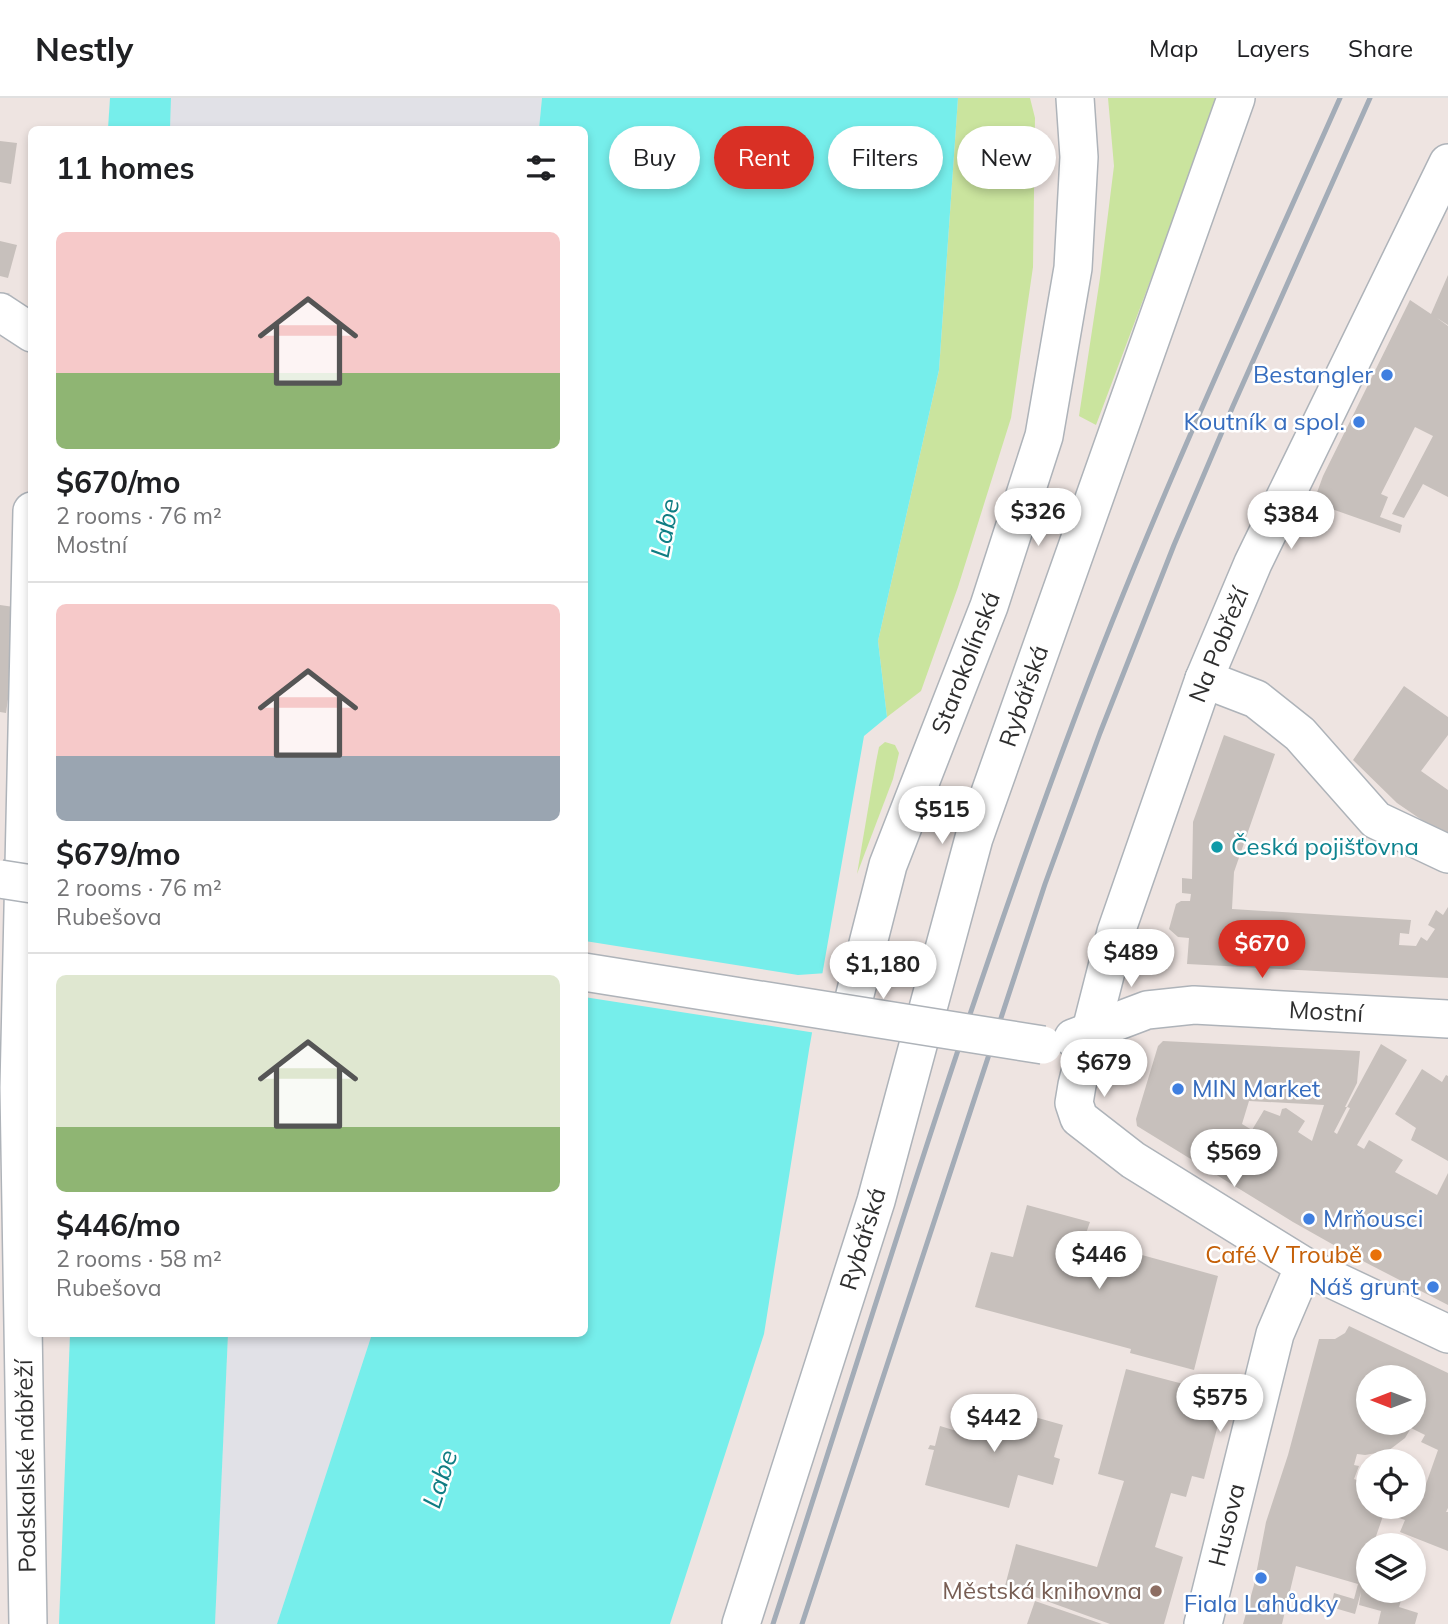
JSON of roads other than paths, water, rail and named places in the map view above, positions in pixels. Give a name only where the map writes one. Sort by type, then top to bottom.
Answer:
[{"type":"street","name":"Starokolínská","points":[[850,1014],[888,865],[989,606],[1044,436],[1073,268],[1079,157],[1075,98]]},
{"type":"street","name":"Rybářská","points":[[741,1624],[876,1201],[974,838],[1236,98]]},
{"type":"street","name":"Na Pobřeží","points":[[1448,163],[1253,563],[1204,679],[1116,932],[1074,1102],[1079,1118],[1133,1160],[1304,1266],[1448,1334]]},
{"type":"street","points":[[0,312],[28,330]]},
{"type":"street","name":"Podskalské nábřeží","points":[[28,616],[10,1087],[28,1624]]},
{"type":"street","points":[[1204,679],[1256,699],[1300,734],[1376,820],[1448,854]]},
{"type":"street","points":[[0,879],[28,883]]},
{"type":"street","points":[[588,973],[850,1014]]},
{"type":"street","name":"Mostní","points":[[850,1014],[1043,1045],[1063,1042],[1147,1010],[1194,1005],[1448,1019]]},
{"type":"street","name":"Husova","points":[[1203,1624],[1275,1334],[1304,1266]]},
{"type":"water","points":[[110,98],[171,98],[170,126],[108,126]]},
{"type":"water","name":"Labe","points":[[542,98],[958,98],[939,370],[878,641],[887,717],[864,736],[809,1050],[764,1334],[670,1624],[277,1624],[371,1337],[588,1337],[588,126],[539,126]]},
{"type":"water","points":[[70,1337],[228,1337],[215,1624],[59,1624]]},
{"type":"railway","points":[[773,1624],[955,1059],[1073,723],[1168,487],[1340,98]]},
{"type":"railway","points":[[802,1624],[1045,884],[1100,733],[1174,545],[1233,406],[1370,98]]},
{"type":"place","name":"Bestangler","points":[[1387,375]]},
{"type":"place","name":"Koutník a spol.","points":[[1359,422]]},
{"type":"place","name":"Česká pojišťovna","points":[[1217,847]]},
{"type":"place","name":"MIN Market","points":[[1178,1089]]},
{"type":"place","name":"Mrňousci","points":[[1309,1219]]},
{"type":"place","name":"Café V Troubě","points":[[1376,1255]]},
{"type":"place","name":"Náš grunt","points":[[1433,1287]]},
{"type":"place","name":"Fiala Lahůdky","points":[[1261,1578]]},
{"type":"place","name":"Městská knihovna","points":[[1156,1591]]}]
